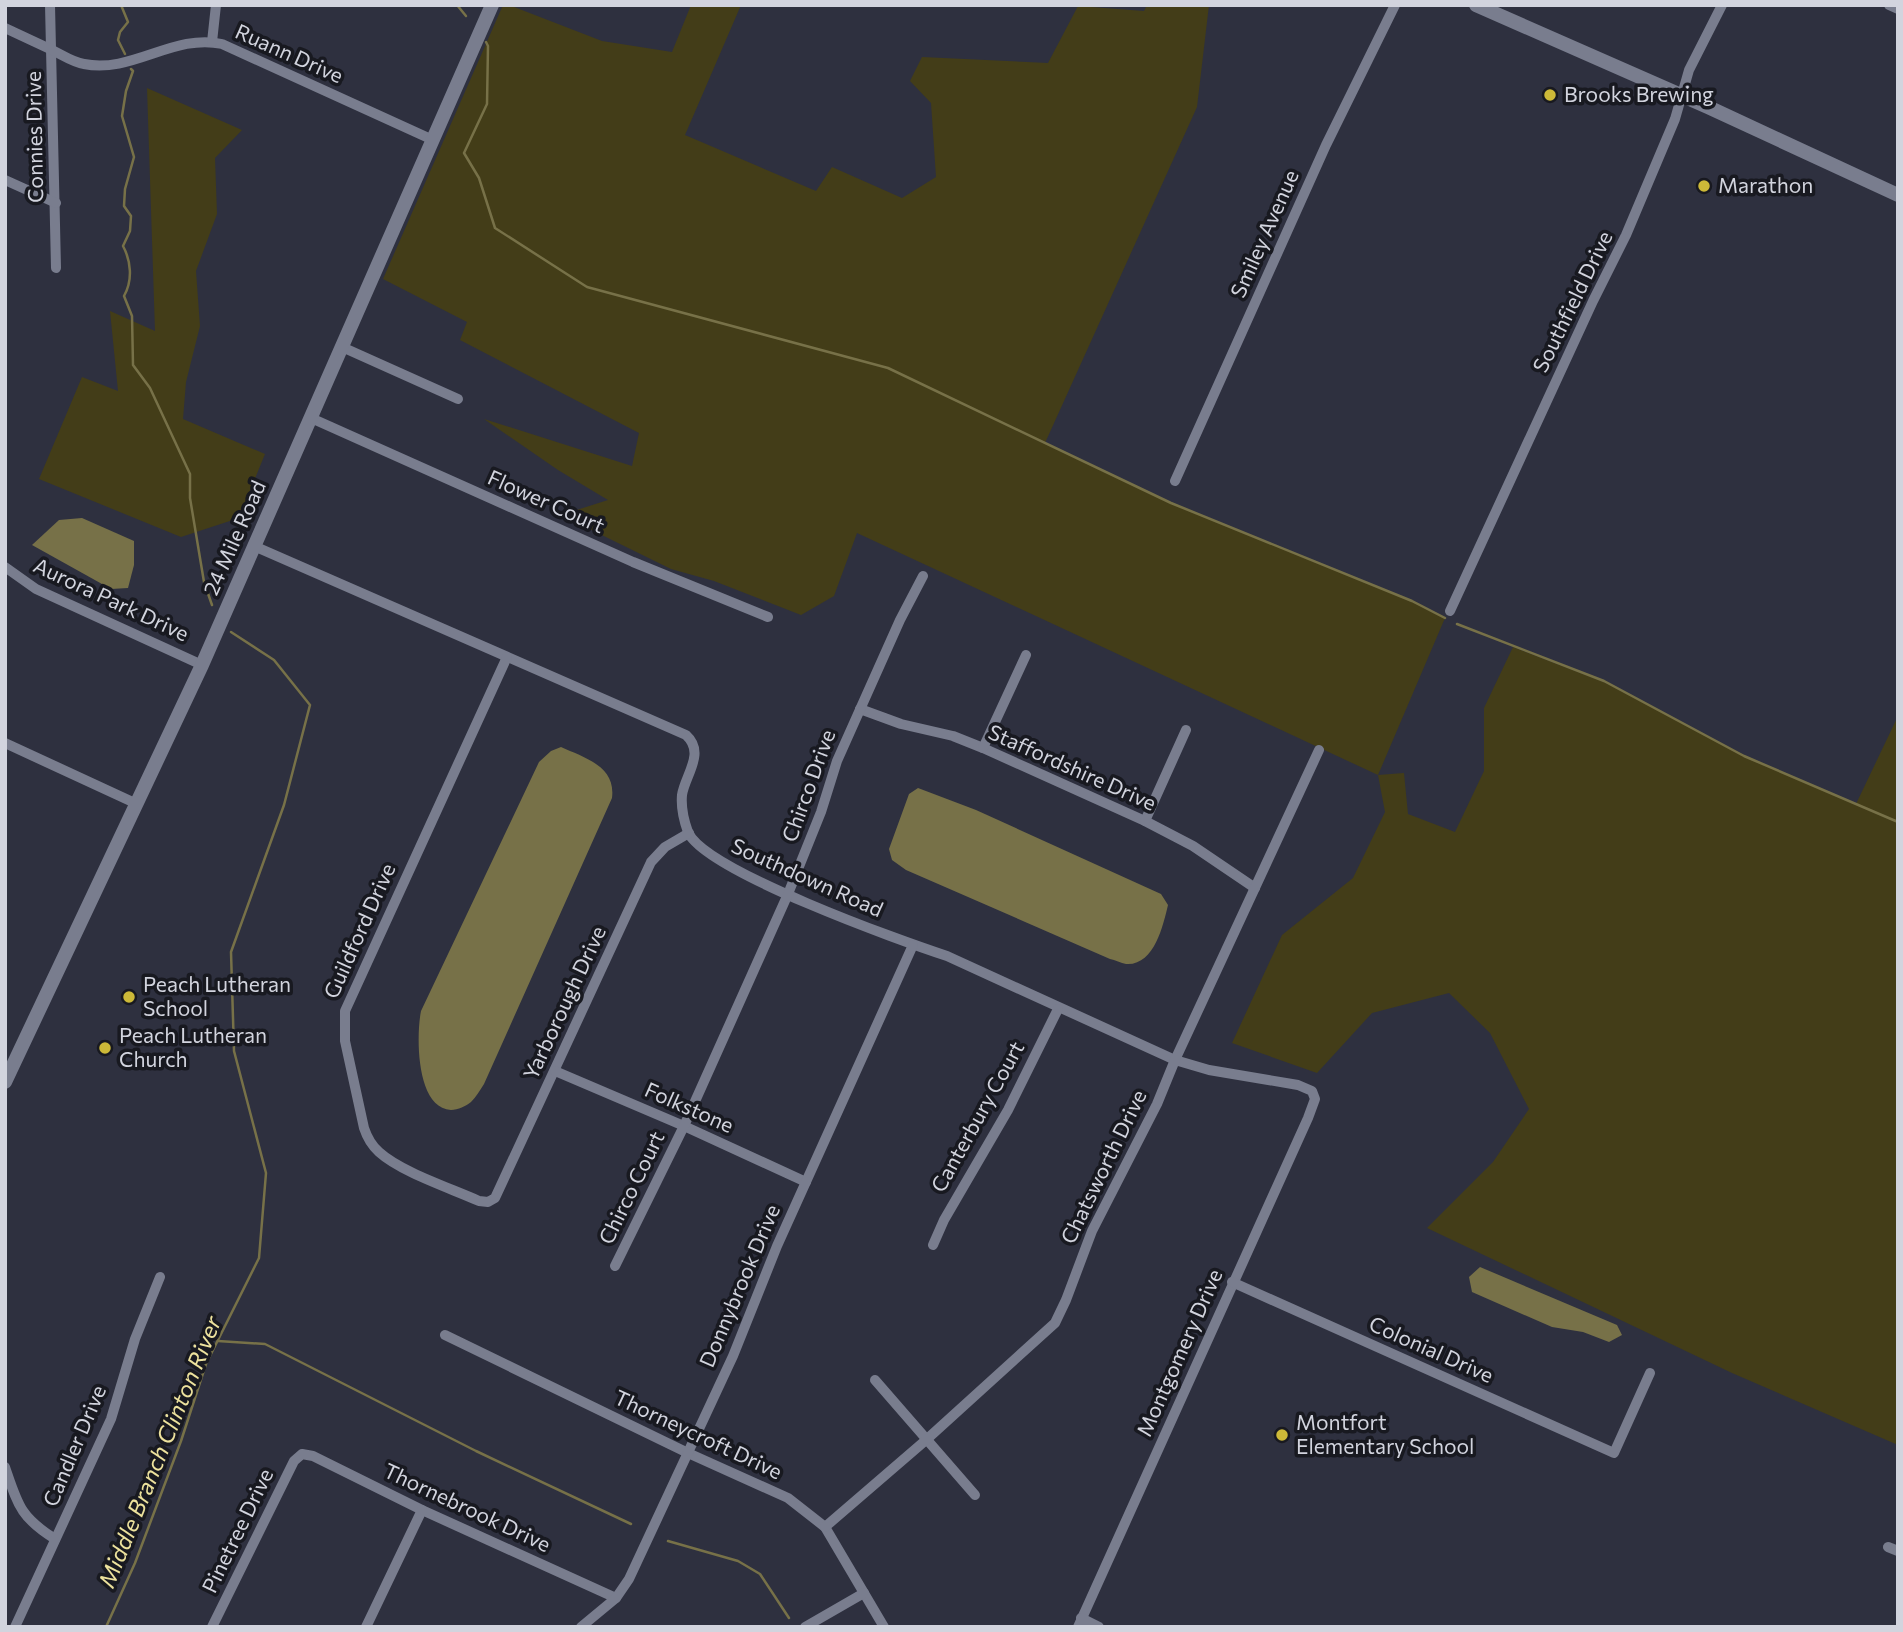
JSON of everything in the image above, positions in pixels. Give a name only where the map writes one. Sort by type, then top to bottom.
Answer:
[{"type":"street","name":"Connies Drive","points":[[50,5],[56,268]]},
{"type":"street","points":[[212,42],[216,5]]},
{"type":"street","name":"24 Mile Road","points":[[5,1082],[10,1059],[137,804],[202,665],[492,5]]},
{"type":"street","name":"Smiley Avenue","points":[[1175,481],[1326,145],[1395,5]]},
{"type":"street","points":[[1476,5],[1898,195]]},
{"type":"street","name":"Southfield Drive","points":[[1450,611],[1626,235],[1675,119],[1689,70],[1722,5]]},
{"type":"street","points":[[1889,5],[1898,9]]},
{"type":"street","name":"Ruann Drive","points":[[5,28],[84,64],[103,66],[124,63],[170,48],[212,42],[231,48],[433,141]]},
{"type":"street","points":[[5,180],[56,204]]},
{"type":"street","points":[[342,347],[458,399]]},
{"type":"street","name":"Flower Court","points":[[311,418],[634,562],[768,617]]},
{"type":"street","points":[[254,546],[670,727],[691,740],[695,753],[694,761],[682,798],[689,833]]},
{"type":"street","name":"Aurora Park Drive","points":[[5,567],[36,589],[202,665]]},
{"type":"street","name":"Chirco Drive","points":[[684,1126],[788,894],[821,812],[836,761],[923,576]]},
{"type":"street","points":[[983,748],[1026,655]]},
{"type":"street","name":"Guildford Drive","points":[[492,1202],[479,1201],[396,1163],[373,1146],[364,1128],[350,1068],[344,1018],[348,1002],[506,657]]},
{"type":"street","name":"Staffordshire Drive","points":[[860,709],[901,724],[953,736],[1145,821],[1193,846],[1255,888]]},
{"type":"street","points":[[1145,821],[1186,730]]},
{"type":"street","points":[[5,743],[137,804]]},
{"type":"street","name":"Chatsworth Drive","points":[[825,1527],[1055,1323],[1092,1231],[1146,1127],[1319,750]]},
{"type":"street","name":"Southdown Road","points":[[689,833],[703,850],[717,860],[788,894],[913,945],[947,956],[1058,1009],[1175,1060],[1221,1073],[1298,1085],[1312,1091],[1314,1095]]},
{"type":"street","name":"Yarborough Drive","points":[[492,1202],[498,1195],[651,862],[665,847],[689,833]]},
{"type":"street","name":"Donnybrook Drive","points":[[580,1627],[616,1598],[629,1579],[738,1345],[777,1246],[913,945]]},
{"type":"street","name":"Canterbury Court","points":[[933,1245],[944,1220],[1007,1110],[1058,1009]]},
{"type":"street","name":"Folkstone","points":[[555,1071],[806,1182]]},
{"type":"street","name":"Montgomery Drive","points":[[1079,1622],[1314,1105],[1314,1095]]},
{"type":"street","name":"Chirco Court","points":[[615,1266],[684,1126]]},
{"type":"street","name":"Candler Drive","points":[[15,1627],[111,1419],[135,1339],[160,1277]]},
{"type":"street","name":"Colonial Drive","points":[[1232,1282],[1614,1453],[1650,1373]]},
{"type":"street","name":"Thorneycroft Drive","points":[[445,1335],[688,1453],[788,1498],[825,1527],[884,1627]]},
{"type":"street","points":[[875,1380],[975,1495]]},
{"type":"street","name":"Thornebrook Drive","points":[[302,1454],[313,1456],[422,1510],[616,1598]]},
{"type":"street","name":"Pinetree Drive","points":[[212,1627],[294,1461],[302,1454]]},
{"type":"street","points":[[5,1467],[25,1517],[55,1539]]},
{"type":"street","points":[[366,1627],[422,1510]]},
{"type":"street","points":[[805,1627],[864,1593]]},
{"type":"street","points":[[1079,1622],[1099,1627]]},
{"type":"shaded area","points":[[503,5],[602,41],[672,52],[691,5],[741,5],[685,135],[816,191],[832,167],[902,198],[936,177],[931,103],[910,81],[922,57],[1048,63],[1078,6],[1144,11],[1147,5],[1209,5],[1197,107],[1045,443],[1171,503],[1412,601],[1445,618],[1378,775],[857,533],[834,596],[801,615],[714,581],[671,569],[561,515],[608,500],[558,470],[484,419],[632,466],[639,433],[460,340],[467,322],[383,279]]},
{"type":"shaded area","points":[[147,88],[242,130],[215,158],[217,214],[196,271],[200,326],[186,382],[183,419],[265,454],[239,518],[181,537],[39,479],[82,377],[118,391],[110,311],[155,331]]},
{"type":"shaded area","points":[[82,518],[134,541],[134,565],[128,588],[111,589],[32,545],[59,520]]},
{"type":"shaded area","points":[[1513,647],[1604,682],[1744,755],[1856,804],[1898,716],[1898,1445],[1732,1373],[1427,1228],[1493,1162],[1529,1109],[1490,1033],[1449,993],[1372,1013],[1317,1073],[1232,1043],[1282,935],[1353,878],[1385,812],[1378,775],[1404,773],[1408,814],[1455,832],[1484,771],[1484,708]]},
{"type":"shaded area","points":[[561,747],[589,760],[604,771],[612,787],[612,798],[484,1084],[471,1102],[462,1108],[451,1110],[439,1106],[425,1084],[419,1053],[421,1011],[539,762],[551,751]]},
{"type":"shaded area","points":[[918,788],[976,810],[1161,894],[1168,905],[1160,933],[1150,952],[1136,963],[1126,964],[1110,959],[906,870],[892,860],[889,849],[909,794]]},
{"type":"shaded area","points":[[1480,1267],[1617,1325],[1622,1335],[1609,1342],[1583,1332],[1552,1327],[1472,1292],[1469,1277]]},
{"type":"waterway","name":"Middle Branch Clinton River","points":[[121,5],[128,22],[120,32],[118,40],[125,54]]},
{"type":"waterway","points":[[457,5],[466,16]]},
{"type":"waterway","points":[[486,42],[487,104],[464,153],[479,178],[495,228],[587,287],[888,368],[1171,503],[1412,601],[1445,618]]},
{"type":"waterway","name":"Middle Branch Clinton River","points":[[131,69],[133,71],[122,116],[134,157],[125,189],[124,206],[131,216],[130,231],[123,246],[130,271],[124,296],[132,316],[133,365],[150,388],[190,474],[190,498],[204,582],[212,605]]},
{"type":"waterway","points":[[1457,624],[1604,681],[1744,756],[1898,822]]},
{"type":"waterway","name":"Middle Branch Clinton River","points":[[106,1627],[135,1563],[181,1441],[206,1364],[259,1258],[266,1173],[234,1051],[231,952],[284,805],[310,705],[274,660],[231,632]]},
{"type":"waterway","points":[[218,1341],[265,1344],[476,1451],[631,1524]]},
{"type":"waterway","points":[[668,1541],[738,1561],[760,1574],[789,1618]]},
{"type":"place","name":"Brooks Brewing","points":[[1550,95]]},
{"type":"place","name":"Marathon","points":[[1704,186]]},
{"type":"place","name":"Peach Lutheran School","points":[[129,997]]},
{"type":"place","name":"Peach Lutheran Church","points":[[105,1048]]},
{"type":"place","name":"Montfort Elementary School","points":[[1282,1435]]}]
